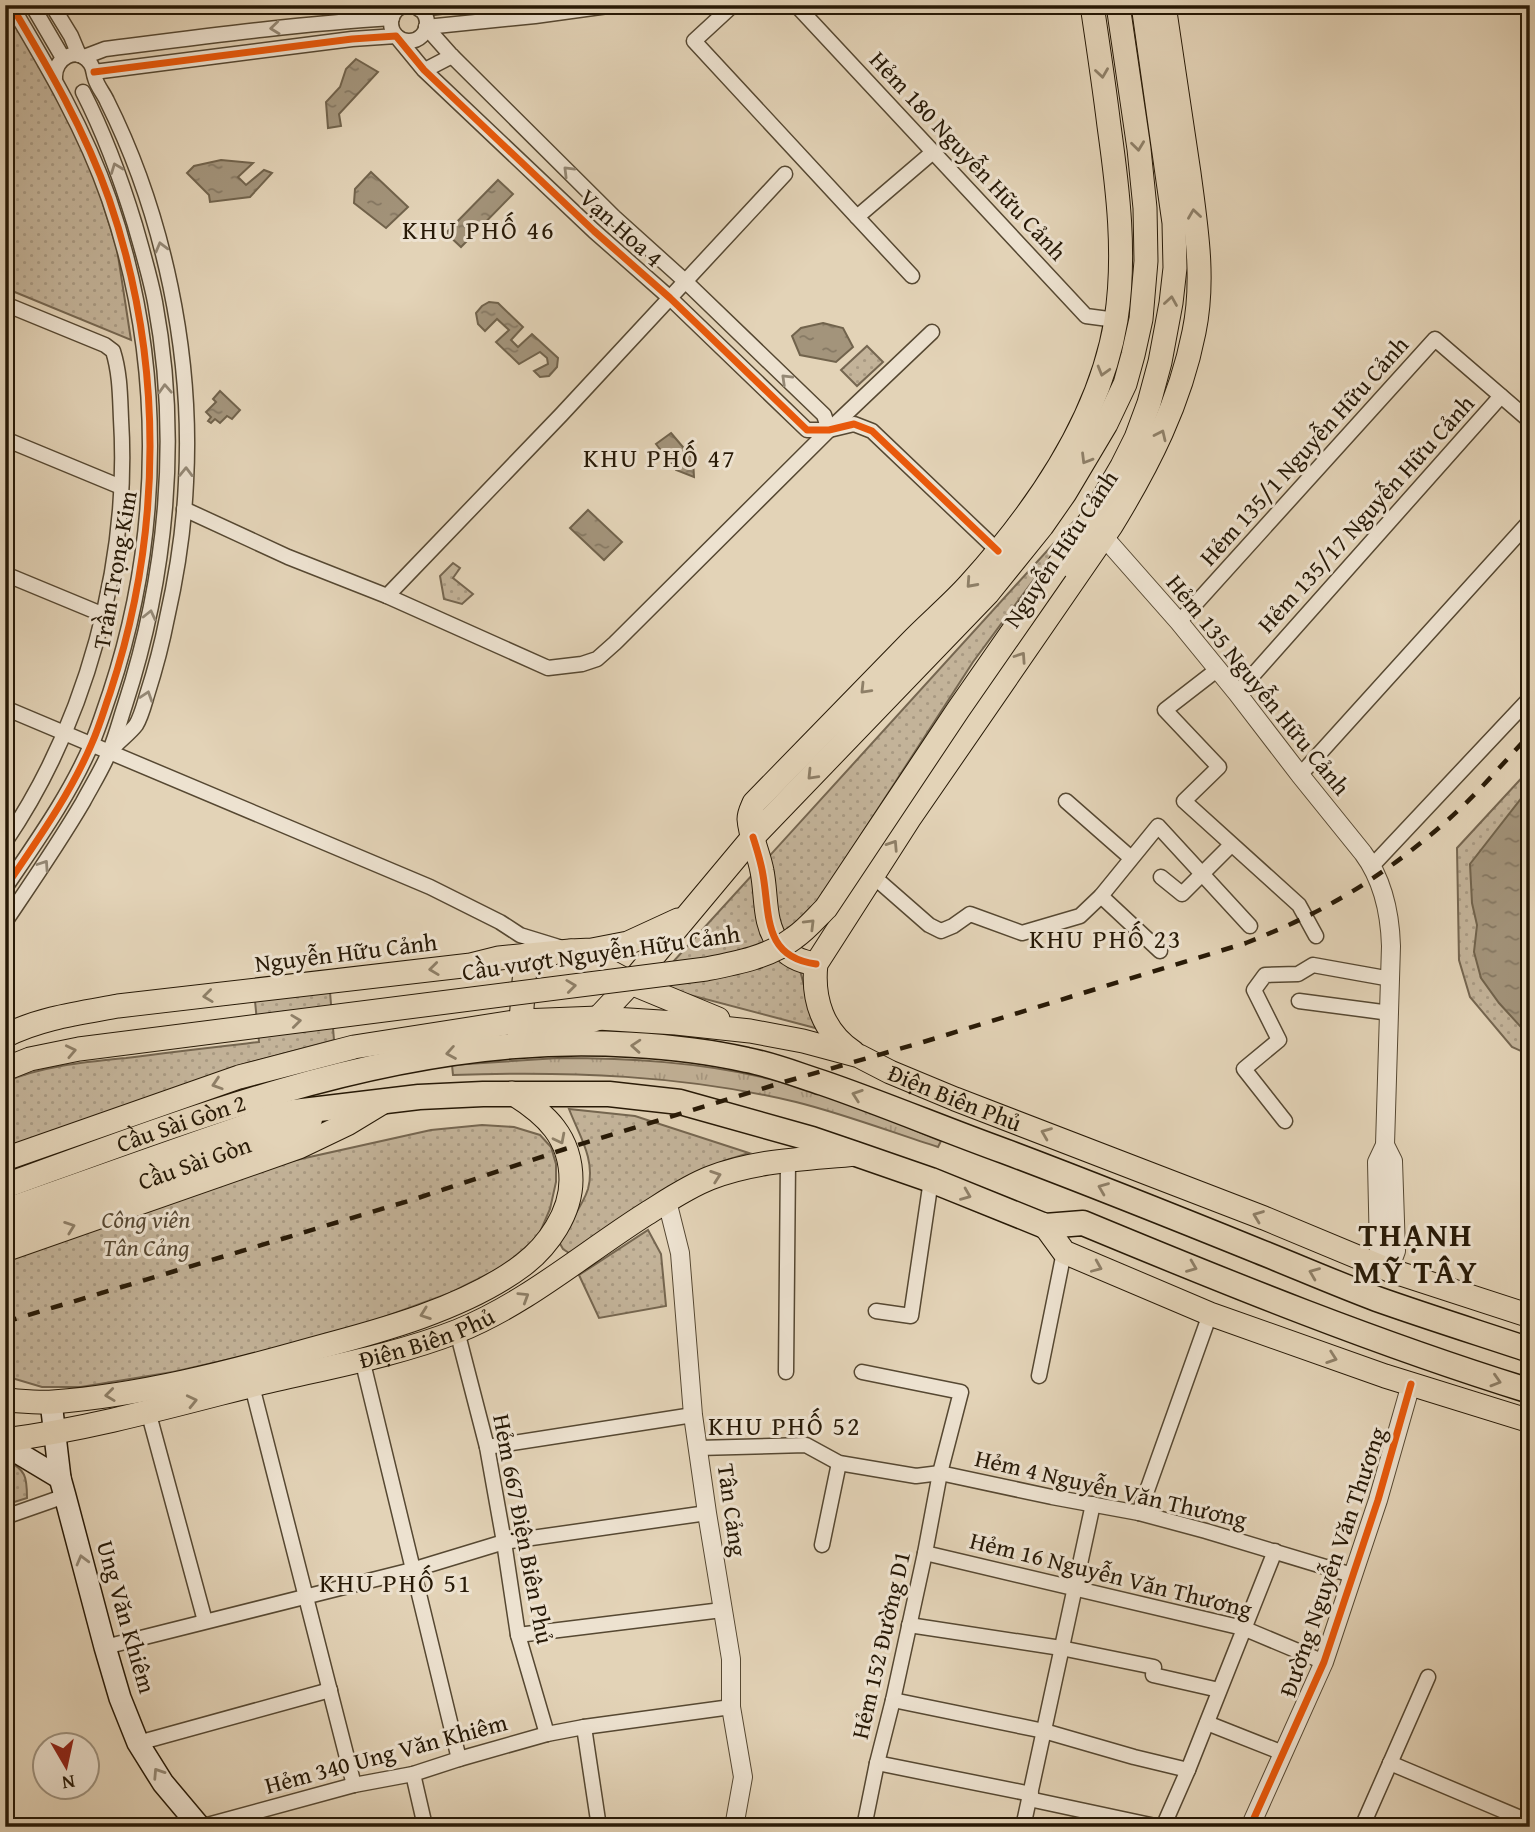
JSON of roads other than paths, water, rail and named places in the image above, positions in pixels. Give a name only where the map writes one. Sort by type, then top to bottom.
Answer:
[{"type":"highway","points":[[521,1021],[519,1045],[598,1018]]},
{"type":"highway","name":"Điện Biên Phủ","points":[[358,1059],[519,1045],[628,1045],[701,1051],[748,1060],[870,1099],[1377,1298],[1530,1350]]},
{"type":"highway","name":"Cầu Sài Gòn 2","points":[[5,1186],[227,1107],[318,1081],[358,1059]]},
{"type":"highway","name":"Điện Biên Phủ","points":[[264,1139],[298,1126],[328,1109],[443,1095],[610,1094],[680,1102],[813,1139],[931,1180],[1045,1226],[1083,1223],[1362,1335],[1530,1391]]},
{"type":"highway","name":"Cầu Sài Gòn","points":[[5,1211],[264,1139]]},
{"type":"highway","name":"Cầu Sài Gòn","points":[[5,1230],[264,1139]]},
{"type":"highway","points":[[1362,1335],[1380,1332],[1385,1327],[1387,1318],[1377,1298]]},
{"type":"highway","points":[[1461,1370],[1451,1358],[1452,1344],[1461,1333],[1474,1332]]},
{"type":"main road","name":"Nguyễn Hữu Cảnh","points":[[1005,558],[1098,390],[1116,320],[1121,230],[1092,5]]},
{"type":"main road","name":"Nguyễn Hữu Cảnh","points":[[598,1018],[631,983],[752,837],[749,818],[754,803],[967,587],[1042,526],[1106,424],[1125,384],[1141,319],[1146,261],[1145,208],[1118,5]]},
{"type":"main road","name":"Nguyễn Hữu Cảnh","points":[[816,964],[1097,529],[1149,403],[1160,362],[1175,268],[1174,223],[1143,5]]},
{"type":"main road","name":"Nguyễn Hữu Cảnh","points":[[1056,569],[1130,495],[1169,418],[1194,332],[1198,303],[1198,237],[1164,5]]},
{"type":"main road","name":"Cầu vượt Nguyễn Hữu Cảnh","points":[[5,1069],[30,1059],[79,1049],[706,969],[734,964],[769,952],[793,940],[826,908],[1056,569]]},
{"type":"main road","points":[[752,837],[763,874],[767,916],[774,936],[792,956],[816,964],[815,990],[822,1016],[837,1039],[859,1056]]},
{"type":"main road","name":"Nguyễn Hữu Cảnh","points":[[5,1035],[38,1023],[118,1006],[471,965],[499,958],[523,945],[570,951],[592,950],[628,943],[689,914]]},
{"type":"main road","points":[[521,1021],[523,945]]},
{"type":"main road","points":[[570,951],[682,1006],[750,1031]]},
{"type":"main road","name":"Điện Biên Phủ","points":[[358,1059],[521,1021],[598,1018],[676,1023],[750,1031],[803,1041],[859,1056],[955,1099],[1276,1223],[1389,1270],[1530,1316]]},
{"type":"main road","name":"Cầu Sài Gòn 2","points":[[5,1159],[239,1077],[358,1059]]},
{"type":"main road","points":[[890,1072],[920,1119]]},
{"type":"main road","name":"Điện Biên Phủ","points":[[51,1402],[172,1384],[254,1366],[350,1340],[451,1305],[481,1291],[523,1265],[546,1244],[559,1222],[571,1188],[571,1171],[558,1132],[536,1108],[512,1093]]},
{"type":"main road","name":"Điện Biên Phủ","points":[[264,1139],[299,1147],[385,1101]]},
{"type":"main road","points":[[970,1139],[1016,1122]]},
{"type":"main road","name":"Cầu Sài Gòn","points":[[5,1250],[264,1139]]},
{"type":"main road","name":"Điện Biên Phủ","points":[[5,1443],[54,1434],[362,1359],[457,1331],[508,1307],[543,1286],[567,1267],[689,1187],[748,1166],[856,1154]]},
{"type":"main road","points":[[1045,1226],[1064,1252],[1210,1314],[1411,1384],[1530,1421]]},
{"type":"main road","points":[[546,1244],[567,1267]]},
{"type":"main road","points":[[5,1388],[51,1402]]},
{"type":"main road","points":[[5,1400],[51,1402]]},
{"type":"main road","name":"Ung Văn Khiêm","points":[[51,1402],[62,1487],[120,1698],[138,1743],[163,1783],[200,1827]]},
{"type":"main road","points":[[5,1443],[62,1487]]},
{"type":"street","name":"Trần Trọng Kim","points":[[5,888],[44,830],[92,744],[122,655],[142,559],[150,482],[151,438],[141,327],[133,283],[109,198],[58,84],[11,5]]},
{"type":"street","points":[[32,5],[64,58]]},
{"type":"street","name":"Trần Trọng Kim","points":[[52,5],[81,56],[92,66],[116,117],[144,190],[165,263],[183,372],[187,440],[184,509],[175,581],[152,680],[136,724],[110,751]]},
{"type":"street","points":[[416,7],[425,17],[426,27],[414,40],[396,36],[340,40],[94,74],[90,86],[83,92],[71,94],[58,84],[56,67],[64,58],[73,55],[389,12],[403,6],[455,5]]},
{"type":"street","points":[[426,27],[615,5]]},
{"type":"street","points":[[733,5],[694,41],[912,276]]},
{"type":"street","name":"Hẻm 180 Nguyễn Hữu Cảnh","points":[[796,5],[1086,316],[1116,320]]},
{"type":"street","points":[[389,12],[391,27],[396,36]]},
{"type":"street","name":"Vạn Hoa 4","points":[[396,36],[425,70],[587,225],[670,298],[807,430],[829,430],[824,415],[685,281],[614,217],[426,27]]},
{"type":"street","points":[[425,70],[452,56]]},
{"type":"street","name":"Trần Trọng Kim","points":[[5,922],[60,841],[110,751],[134,678],[152,607],[164,524],[167,431],[160,335],[154,300],[120,177],[83,92]]},
{"type":"street","points":[[857,218],[933,152]]},
{"type":"street","name":"Vạn Hoa 4","points":[[387,596],[561,415],[785,174]]},
{"type":"street","points":[[5,304],[105,345],[113,351],[118,369],[122,432],[116,542],[99,636],[66,733],[27,810],[5,842]]},
{"type":"street","points":[[184,509],[288,557],[387,596],[548,668],[582,664],[597,659],[932,332]]},
{"type":"street","name":"Hẻm 135/1 Nguyễn Hữu Cảnh","points":[[1179,622],[1435,340],[1530,421]]},
{"type":"street","name":"Hẻm 135/17 Nguyễn Hữu Cảnh","points":[[1237,693],[1501,396]]},
{"type":"street","points":[[829,430],[854,424],[872,431],[1005,558]]},
{"type":"street","points":[[5,439],[121,487]]},
{"type":"street","points":[[1300,775],[1530,521]]},
{"type":"street","name":"Hẻm 135 Nguyễn Hữu Cảnh","points":[[1097,529],[1237,693],[1372,866],[1384,896],[1390,930],[1391,979],[1385,1145],[1377,1162],[1379,1253],[1389,1270]]},
{"type":"street","points":[[5,574],[104,615]]},
{"type":"street","points":[[1218,669],[1165,710],[1219,767],[1184,801],[1299,905],[1316,936]]},
{"type":"street","points":[[1372,866],[1530,698]]},
{"type":"street","points":[[5,708],[430,887],[500,922],[523,945]]},
{"type":"street","points":[[1066,801],[1131,858]]},
{"type":"street","points":[[873,876],[929,925],[941,931],[970,914],[1022,933],[1080,916],[1101,896],[1158,826],[1250,926]]},
{"type":"street","points":[[1161,877],[1182,894],[1231,845]]},
{"type":"street","points":[[1101,896],[1160,951]]},
{"type":"street","points":[[1284,1121],[1244,1069],[1279,1040],[1254,990],[1265,975],[1298,974],[1313,965],[1391,979]]},
{"type":"street","points":[[1299,1001],[1390,1013]]},
{"type":"street","points":[[786,1373],[788,1161]]},
{"type":"street","points":[[876,1311],[911,1316],[931,1180]]},
{"type":"street","name":"Tân Cảng","points":[[667,1200],[680,1253],[693,1415],[731,1659],[731,1707],[743,1777],[734,1827]]},
{"type":"street","points":[[1039,1376],[1064,1252]]},
{"type":"street","points":[[1139,1513],[1210,1314]]},
{"type":"street","name":"Hẻm 667 Điện Biên Phủ","points":[[457,1331],[487,1447],[518,1635],[547,1734]]},
{"type":"street","points":[[362,1359],[459,1759]]},
{"type":"street","name":"Hẻm 152 Đường D1","points":[[862,1372],[961,1392],[940,1473],[925,1553],[864,1827]]},
{"type":"street","name":"Đường Nguyễn Văn Thương","points":[[1250,1827],[1324,1662],[1381,1489],[1411,1384]]},
{"type":"street","points":[[252,1386],[354,1785]]},
{"type":"street","points":[[148,1411],[205,1621]]},
{"type":"street","points":[[487,1447],[693,1415]]},
{"type":"street","name":"Hẻm 4 Nguyễn Văn Thương","points":[[698,1448],[806,1445],[839,1463],[916,1476],[940,1473],[1139,1513],[1352,1575]]},
{"type":"street","points":[[822,1545],[839,1463]]},
{"type":"street","points":[[5,1517],[62,1487]]},
{"type":"street","points":[[1023,1827],[1093,1504]]},
{"type":"street","points":[[105,1647],[412,1570],[504,1542],[707,1513]]},
{"type":"street","points":[[877,1763],[1161,1827],[1188,1770],[1275,1551]]},
{"type":"street","name":"Hẻm 16 Nguyễn Văn Thương","points":[[925,1553],[1244,1628],[1324,1662]]},
{"type":"street","points":[[518,1635],[722,1610]]},
{"type":"street","points":[[909,1625],[1061,1648],[1154,1667],[1153,1675],[1219,1690]]},
{"type":"street","points":[[1362,1827],[1428,1677]]},
{"type":"street","points":[[138,1743],[330,1690]]},
{"type":"street","points":[[893,1700],[1044,1731],[1188,1770]]},
{"type":"street","name":"Hẻm 340 Ung Văn Khiêm","points":[[200,1827],[354,1785],[413,1774],[547,1734],[731,1707]]},
{"type":"street","points":[[1207,1723],[1283,1754]]},
{"type":"street","points":[[584,1727],[599,1827]]},
{"type":"street","points":[[1390,1763],[1530,1822]]},
{"type":"street","points":[[413,1774],[425,1826],[422,1827]]},
{"type":"water","points":[[356,59],[378,72],[339,114],[341,126],[328,128],[326,102],[340,87],[346,69]]},
{"type":"water","points":[[221,160],[253,163],[238,177],[246,185],[264,170],[272,173],[250,197],[210,202],[209,195],[187,173],[194,166]]},
{"type":"water","points":[[371,172],[408,207],[386,228],[354,203],[355,189]]},
{"type":"water","points":[[498,180],[513,194],[461,247],[446,233]]},
{"type":"water","points":[[489,302],[498,303],[523,327],[511,340],[518,347],[532,334],[558,358],[557,367],[549,376],[540,377],[534,371],[548,364],[547,358],[540,352],[519,364],[496,342],[509,330],[497,319],[485,331],[478,324],[476,313]]},
{"type":"water","points":[[823,323],[843,328],[853,347],[836,362],[800,355],[792,336],[801,328]]},
{"type":"water","points":[[220,391],[240,410],[232,419],[227,416],[220,423],[215,419],[211,423],[208,421],[211,417],[206,412],[216,402],[213,399]]},
{"type":"water","points":[[671,433],[693,459],[694,477],[676,470],[656,444]]},
{"type":"water","points":[[588,510],[622,542],[604,560],[570,528]]},
{"type":"water","points":[[1530,787],[1530,1037],[1499,1003],[1481,978],[1474,952],[1477,925],[1472,903],[1470,864]]},
{"type":"railway","points":[[5,1322],[415,1199],[565,1149],[1246,943],[1323,908],[1390,866],[1460,809],[1530,734]]},
{"type":"district","name":"KHU PHỐ 46","points":[[479,230]]},
{"type":"district","name":"KHU PHỐ 47","points":[[660,458]]},
{"type":"district","name":"KHU PHỐ 23","points":[[1106,939]]},
{"type":"district","name":"THẠNH MỸ TÂY","points":[[1416,1254]]},
{"type":"district","name":"KHU PHỐ 52","points":[[785,1426]]},
{"type":"district","name":"KHU PHỐ 51","points":[[396,1583]]},
{"type":"park label","name":"Công viên Tân Cảng","points":[[146,1234]]}]
